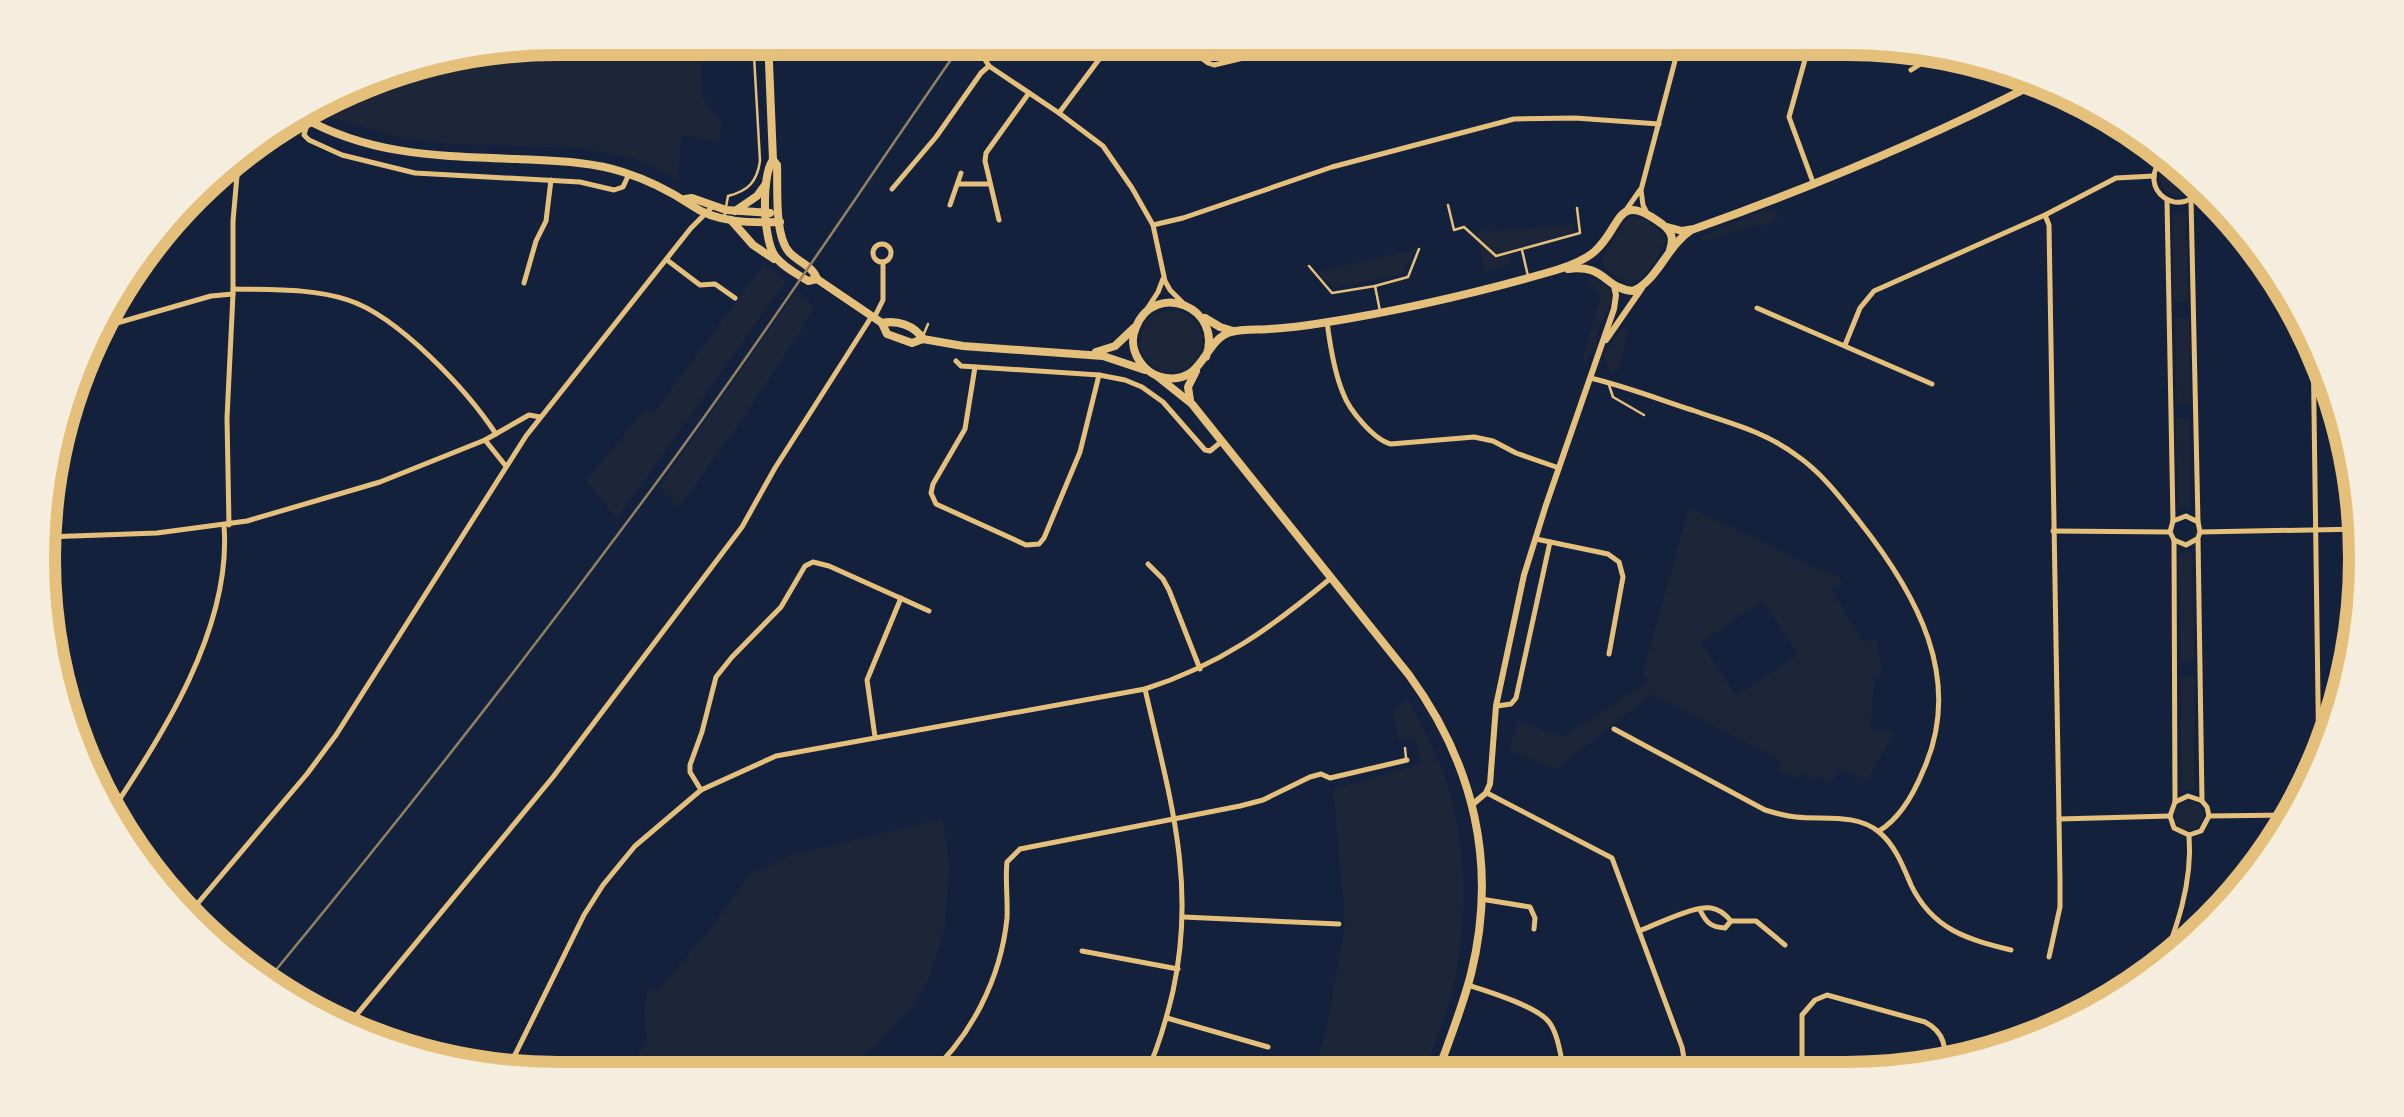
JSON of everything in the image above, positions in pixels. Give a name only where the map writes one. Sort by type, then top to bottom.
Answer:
[{"type":"main road","points":[[769,55],[773,160],[777,166],[779,218],[785,247],[815,272],[817,279],[876,319],[887,334],[912,343],[922,339],[1078,354],[1118,360],[1175,378],[1192,373],[1220,337],[1239,331],[1380,313],[1550,272],[1597,250]]},
{"type":"main road","points":[[1664,226],[1674,230],[1694,228],[1814,184],[1938,132],[2023,88]]},
{"type":"main road","points":[[309,121],[362,142],[420,156],[585,164],[629,174],[692,198],[710,210]]},
{"type":"main road","points":[[773,160],[768,166],[766,218],[770,247],[783,264]]},
{"type":"main road","points":[[729,215],[757,196],[766,183]]},
{"type":"main road","points":[[684,198],[696,208],[729,215],[779,218]]},
{"type":"main road","points":[[1598,273],[1592,259],[1621,216],[1631,210],[1648,214],[1668,229],[1673,239],[1670,250]]},
{"type":"main road","points":[[729,215],[759,250],[808,282],[817,279]]},
{"type":"main road","points":[[1550,272],[1587,268],[1625,290],[1640,288],[1670,250],[1694,228]]},
{"type":"main road","points":[[1078,354],[1115,346],[1144,314],[1164,303],[1190,307],[1220,327],[1239,331]]},
{"type":"main road","points":[[1190,307],[1204,320],[1209,334],[1206,357]]},
{"type":"main road","points":[[1136,325],[1134,347],[1139,361],[1192,404],[1409,674],[1456,754],[1473,804],[1480,847],[1481,899],[1468,984],[1441,1062]]},
{"type":"main road","points":[[1192,404],[1188,387],[1198,367]]},
{"type":"street","points":[[982,55],[989,66],[1103,146],[1153,225],[1170,290],[1190,307]]},
{"type":"street","points":[[1059,113],[1103,55]]},
{"type":"street","points":[[1197,55],[1214,64],[1253,55]]},
{"type":"street","points":[[1648,214],[1640,195],[1677,55]]},
{"type":"street","points":[[1807,55],[1789,117],[1814,184]]},
{"type":"street","points":[[1911,70],[1925,61]]},
{"type":"street","points":[[892,189],[989,66]]},
{"type":"street","points":[[999,220],[986,153],[1028,93]]},
{"type":"street","points":[[1153,225],[1332,166],[1514,119],[1575,118],[1659,124]]},
{"type":"street","points":[[305,124],[310,140],[342,156],[415,173],[580,182],[619,190],[629,174]]},
{"type":"street","points":[[2158,164],[2154,176],[2158,192],[2167,200],[2176,203],[2195,196]]},
{"type":"street","points":[[117,801],[165,724],[197,660],[224,567],[237,172]]},
{"type":"street","points":[[950,205],[961,173]]},
{"type":"street","points":[[1844,345],[1860,308],[1874,291],[2045,215],[2116,178],[2154,176]]},
{"type":"street","points":[[524,283],[533,247],[546,221],[552,180]]},
{"type":"street","points":[[958,184],[990,184]]},
{"type":"street","points":[[1621,216],[1642,184]]},
{"type":"street","points":[[2167,200],[2176,802],[2170,816],[2174,828],[2189,835],[2201,831],[2208,816],[2202,801],[2191,200]]},
{"type":"street","points":[[691,228],[696,208]]},
{"type":"street","points":[[195,907],[330,744],[540,417],[691,228],[710,210]]},
{"type":"street","points":[[2045,215],[2049,224],[2060,819],[2060,907],[2049,957]]},
{"type":"street","points":[[668,260],[700,285],[716,284],[735,298]]},
{"type":"street","points":[[354,1018],[553,778],[731,542],[793,438],[876,319],[882,300],[883,262]]},
{"type":"street","points":[[1144,314],[1161,287],[1163,271]]},
{"type":"street","points":[[1473,804],[1486,792],[1491,778],[1496,706],[1524,575],[1616,302],[1612,282]]},
{"type":"street","points":[[1603,345],[1645,283]]},
{"type":"street","points":[[113,324],[233,291],[324,295],[347,300],[396,328],[470,400],[496,434]]},
{"type":"street","points":[[1757,308],[1932,384]]},
{"type":"street","points":[[1327,322],[1342,392],[1382,442],[1474,436],[1559,468]]},
{"type":"street","points":[[956,361],[959,366],[1125,380],[1149,391],[1205,450],[1210,451],[1221,442]]},
{"type":"street","points":[[975,367],[965,429],[934,484],[932,499],[1026,546],[1039,544],[1080,452],[1099,375]]},
{"type":"street","points":[[2314,374],[2319,727]]},
{"type":"street","points":[[1590,378],[1740,425],[1782,445],[1829,485],[1894,567],[1920,615],[1941,695],[1933,751],[1915,790],[1889,825],[1878,832]]},
{"type":"street","points":[[56,537],[157,534],[227,525],[380,482],[485,440],[529,415],[540,417]]},
{"type":"street","points":[[485,440],[505,466]]},
{"type":"street","points":[[2173,522],[2186,516],[2198,522]]},
{"type":"street","points":[[2174,540],[2186,546],[2199,535],[2348,530]]},
{"type":"street","points":[[2053,531],[2170,532]]},
{"type":"street","points":[[1536,540],[1608,554],[1618,562],[1623,577],[1608,654]]},
{"type":"street","points":[[1496,706],[1511,704],[1516,698],[1550,542]]},
{"type":"street","points":[[701,790],[690,766],[716,677],[781,607],[804,566],[820,562],[929,611]]},
{"type":"street","points":[[1148,564],[1169,590],[1200,669]]},
{"type":"street","points":[[513,1060],[602,885],[635,846],[701,790],[776,756],[1144,689],[1200,669],[1247,643],[1331,578]]},
{"type":"street","points":[[875,737],[866,680],[901,598]]},
{"type":"street","points":[[1144,689],[1182,858],[1183,917],[1178,969],[1152,1062]]},
{"type":"street","points":[[1614,729],[1766,810],[1864,824],[1878,832],[1897,854],[1916,894],[1938,920],[1960,936],[2012,950]]},
{"type":"street","points":[[941,1062],[962,1036],[993,978],[1007,917],[1007,862],[1020,849],[1263,800],[1310,777],[1321,774],[1330,778],[1406,760]]},
{"type":"street","points":[[1486,792],[1612,858],[1685,1062]]},
{"type":"street","points":[[2176,802],[2188,796],[2202,801]]},
{"type":"street","points":[[2208,816],[2279,814]]},
{"type":"street","points":[[2060,819],[2170,816]]},
{"type":"street","points":[[2171,942],[2188,880],[2189,835]]},
{"type":"street","points":[[1481,899],[1530,906],[1534,930]]},
{"type":"street","points":[[1639,930],[1710,908],[1731,921]]},
{"type":"street","points":[[1700,910],[1707,923],[1717,928],[1725,928],[1731,921],[1756,920],[1785,945]]},
{"type":"street","points":[[1183,917],[1340,924]]},
{"type":"street","points":[[1082,951],[1178,969]]},
{"type":"street","points":[[1468,984],[1546,1017],[1562,1062]]},
{"type":"street","points":[[1802,1062],[1802,1015],[1815,1000],[1827,995],[1934,1026],[1946,1052]]},
{"type":"street","points":[[1167,1018],[1268,1047]]},
{"type":"lane","points":[[729,215],[728,196],[752,185],[759,171],[754,55]]},
{"type":"lane","points":[[1448,205],[1454,230],[1464,228],[1496,256],[1580,233],[1578,208]]},
{"type":"lane","points":[[1310,266],[1332,292],[1375,286],[1408,277],[1418,249]]},
{"type":"lane","points":[[1522,249],[1529,278]]},
{"type":"lane","points":[[1375,286],[1380,313]]},
{"type":"lane","points":[[922,339],[928,324]]},
{"type":"lane","points":[[956,361],[957,345]]},
{"type":"lane","points":[[1610,382],[1613,397],[1644,415]]},
{"type":"lane","points":[[1405,748],[1406,760]]},
{"type":"shaded area","points":[[701,55],[703,100],[721,120],[719,142],[681,135],[678,180],[636,159],[579,148],[449,144],[396,137],[325,113],[366,93],[428,72],[493,59]]},
{"type":"shaded area","points":[[2162,170],[2190,192],[2175,196],[2169,193],[2160,180]]},
{"type":"shaded area","points":[[1775,209],[1778,217],[1768,224],[1702,242],[1701,237]]},
{"type":"shaded area","points":[[2186,213],[2188,302],[2174,302],[2173,214]]},
{"type":"shaded area","points":[[1632,216],[1652,224],[1665,241],[1651,266],[1629,284],[1606,269],[1601,259]]},
{"type":"shaded area","points":[[1574,225],[1574,232],[1509,251],[1511,263],[1485,271],[1477,232]]},
{"type":"shaded area","points":[[1416,249],[1401,275],[1337,287],[1329,285],[1318,272]]},
{"type":"shaded area","points":[[764,264],[786,281],[617,519],[586,481],[645,409],[653,414]]},
{"type":"shaded area","points":[[1589,278],[1610,290],[1611,298],[1597,344],[1581,362],[1601,296],[1588,282]]},
{"type":"shaded area","points":[[798,289],[815,308],[679,507],[659,487]]},
{"type":"shaded area","points":[[1171,310],[1193,319],[1202,341],[1193,363],[1171,372],[1149,363],[1140,341],[1149,319]]},
{"type":"shaded area","points":[[2175,318],[2189,318],[2191,405],[2177,405]]},
{"type":"shaded area","points":[[1623,327],[1629,328],[1621,361],[1611,374],[1604,355]]},
{"type":"shaded area","points":[[2176,418],[2190,418],[2191,508],[2178,508]]},
{"type":"shaded area","points":[[1689,507],[1832,573],[1843,582],[1831,589],[1863,642],[1877,639],[1882,678],[1875,678],[1870,729],[1895,732],[1867,780],[1840,769],[1832,783],[1819,776],[1815,780],[1802,772],[1797,779],[1777,770],[1781,761],[1652,694],[1555,770],[1509,750],[1518,721],[1563,737],[1650,681],[1642,676]],"holes":[[[1763,601],[1798,655],[1736,696],[1701,642]]]},
{"type":"shaded area","points":[[2192,552],[2194,661],[2181,661],[2179,553]]},
{"type":"shaded area","points":[[2194,675],[2194,790],[2181,790],[2181,676]]},
{"type":"shaded area","points":[[1408,698],[1443,771],[1457,820],[1463,868],[1463,917],[1453,989],[1428,1062],[1317,1062],[1326,1032],[1345,924],[1333,789],[1421,764],[1415,738],[1399,740],[1393,714]]},
{"type":"shaded area","points":[[2189,802],[2199,806],[2203,816],[2199,826],[2189,830],[2179,826],[2175,816],[2179,806]]},
{"type":"shaded area","points":[[942,819],[950,866],[944,930],[930,975],[912,1008],[855,1062],[633,1062],[647,1043],[644,1013],[648,987],[658,990],[750,874],[792,855]]},
{"type":"railway","points":[[273,973],[463,737],[654,486],[954,55]]}]
